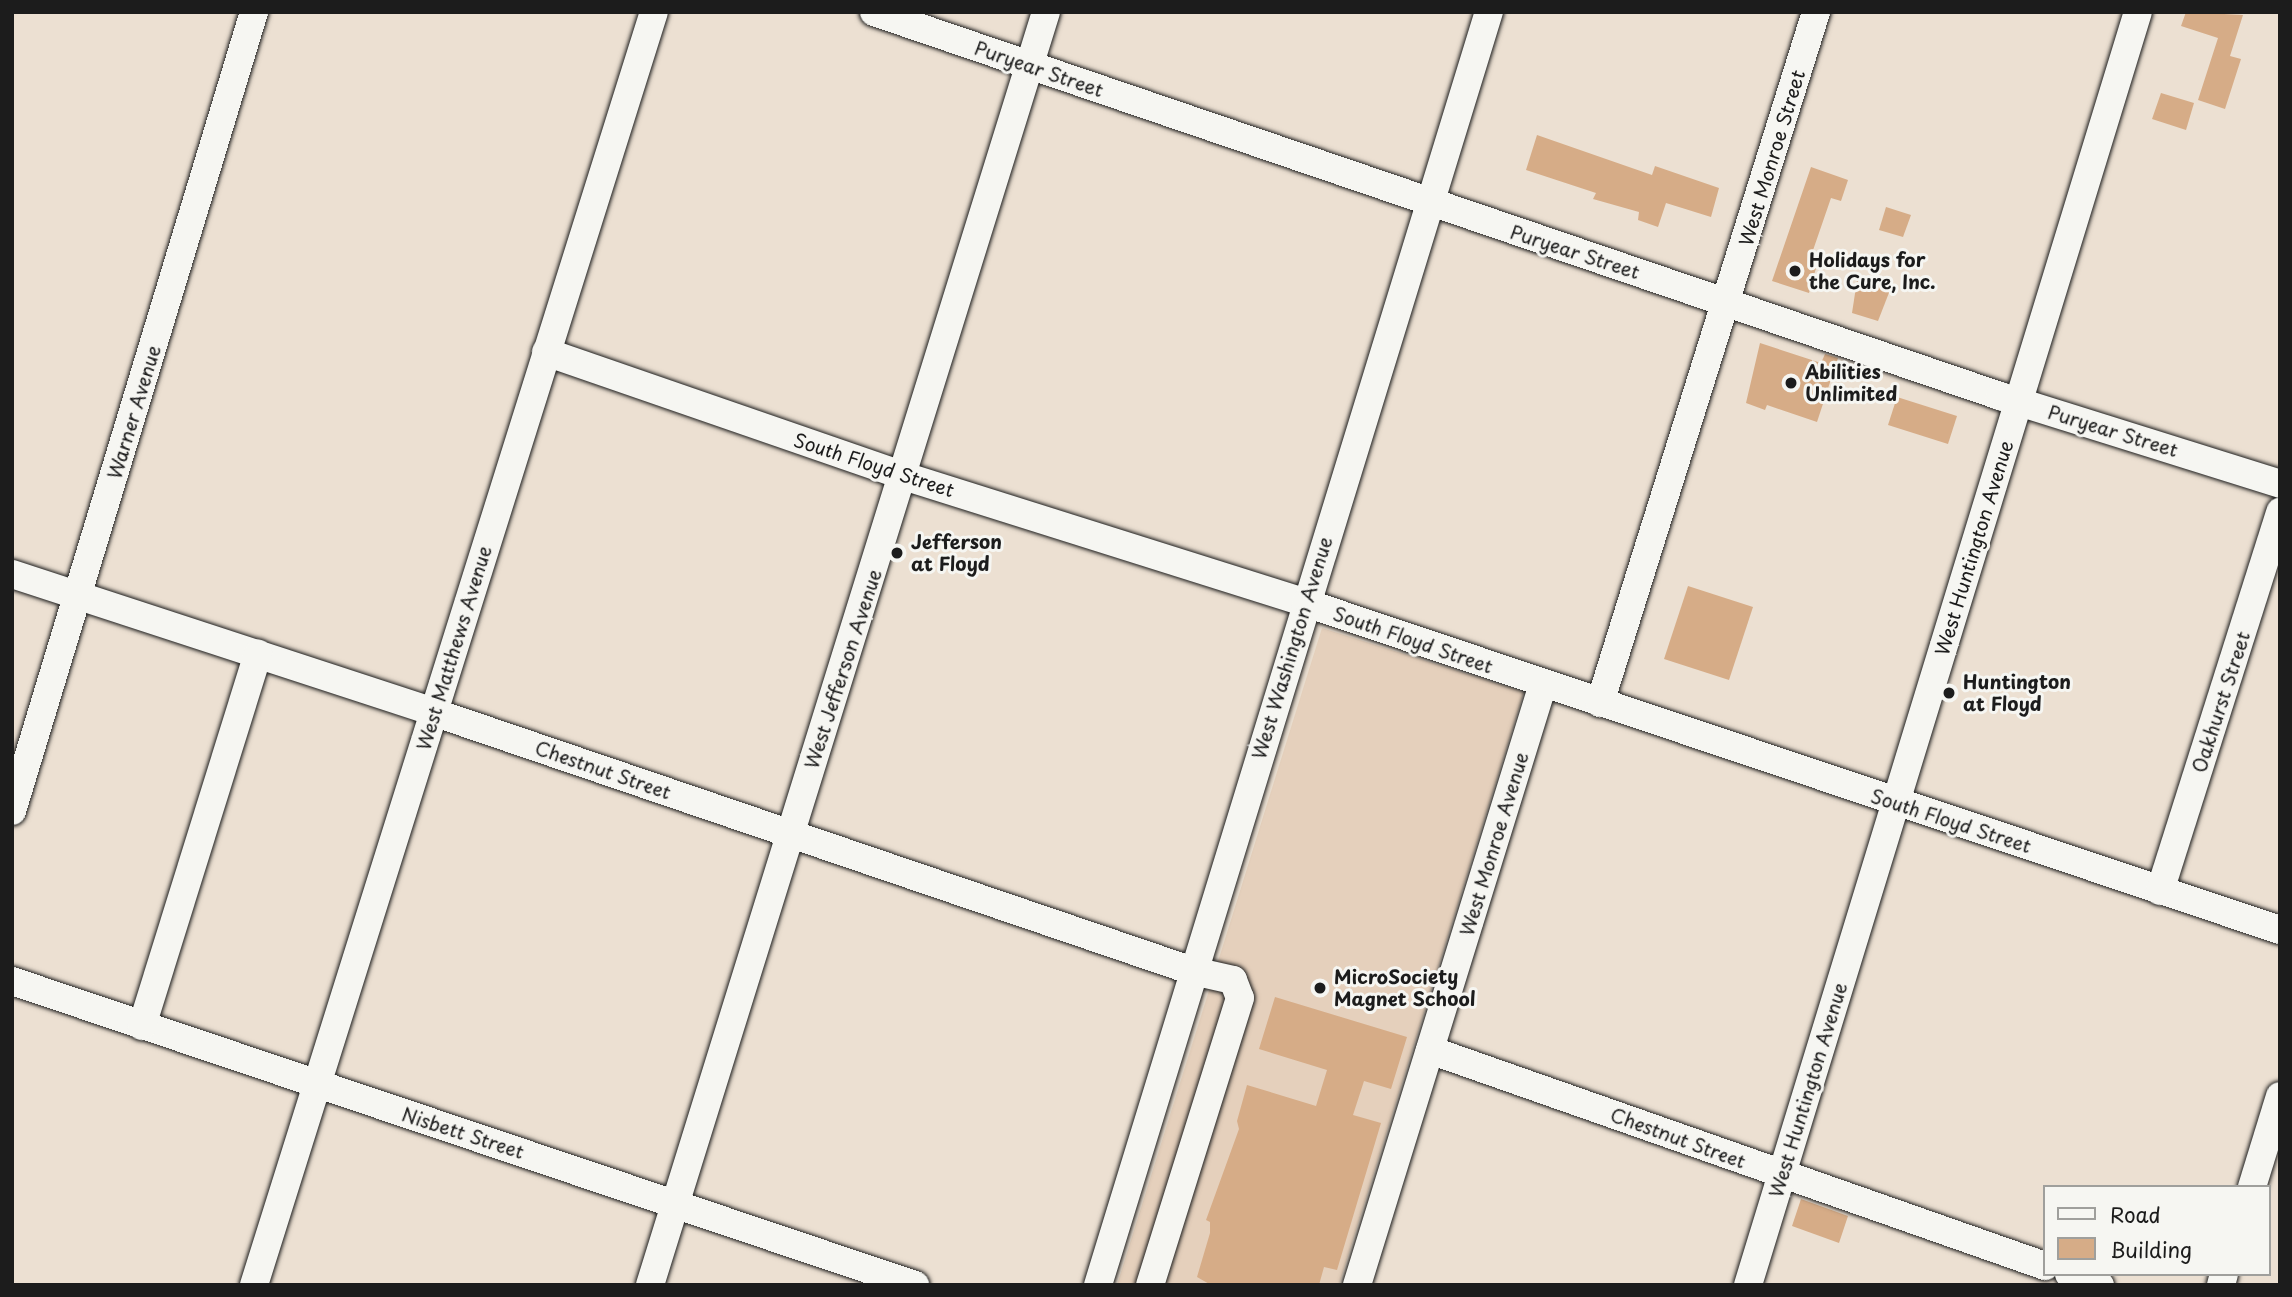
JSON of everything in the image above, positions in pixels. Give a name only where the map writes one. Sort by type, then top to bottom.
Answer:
[{"type":"street","name":"Warner Avenue","points":[[12,811],[254,12]]},
{"type":"street","name":"West Matthews Avenue","points":[[254,1285],[654,12]]},
{"type":"street","name":"Puryear Street","points":[[874,12],[2018,402],[2280,484]]},
{"type":"street","name":"West Jefferson Avenue","points":[[650,1285],[904,476],[1046,12]]},
{"type":"street","name":"West Washington Avenue","points":[[1098,1285],[1489,12]]},
{"type":"street","name":"West Monroe Street","points":[[1728,303],[1816,12]]},
{"type":"street","name":"West Huntington Avenue","points":[[1748,1285],[2138,12]]},
{"type":"street","points":[[1600,703],[1728,303]]},
{"type":"street","name":"South Floyd Street","points":[[546,352],[904,476],[1306,603],[2280,930]]},
{"type":"street","name":"Oakhurst Street","points":[[2160,891],[2280,512]]},
{"type":"street","name":"Chestnut Street","points":[[12,574],[433,712],[1193,971],[1233,981],[1240,998],[1150,1285]]},
{"type":"street","points":[[142,1026],[258,654]]},
{"type":"street","name":"West Monroe Avenue","points":[[1357,1285],[1543,684]]},
{"type":"street","name":"Nisbett Street","points":[[12,981],[915,1285]]},
{"type":"street","name":"Chestnut Street","points":[[1430,1050],[2044,1266]]},
{"type":"street","points":[[2253,1185],[2280,1096]]},
{"type":"street","points":[[2074,1276],[2099,1285]]},
{"type":"shaded area","name":"MicroSociety Magnet School","points":[[1322,628],[1524,692],[1339,1285],[1117,1285]]},
{"type":"building","points":[[2186,12],[2243,15],[2230,56],[2241,59],[2225,109],[2198,100],[2218,38],[2181,26]]},
{"type":"building","points":[[2161,93],[2194,103],[2186,130],[2152,119]]},
{"type":"building","points":[[1537,135],[1652,175],[1655,166],[1719,188],[1711,217],[1666,203],[1658,227],[1638,220],[1639,212],[1593,199],[1596,193],[1526,170]]},
{"type":"building","points":[[1811,167],[1848,180],[1841,201],[1831,198],[1810,259],[1818,261],[1809,293],[1772,281]]},
{"type":"building","points":[[1886,207],[1911,215],[1903,237],[1879,230]]},
{"type":"building","points":[[1858,274],[1892,285],[1878,321],[1852,313]]},
{"type":"building","name":"Abilities Unlimited","points":[[1760,343],[1821,363],[1825,354],[1838,358],[1817,422],[1767,405],[1765,410],[1746,403]]},
{"type":"building","points":[[1897,397],[1957,416],[1948,444],[1888,425]]},
{"type":"building","points":[[1688,586],[1753,607],[1729,680],[1664,659]]},
{"type":"building","points":[[1275,997],[1407,1037],[1391,1089],[1364,1081],[1353,1115],[1381,1123],[1337,1270],[1324,1267],[1319,1285],[1211,1285],[1197,1277],[1210,1233],[1210,1222],[1206,1220],[1239,1129],[1237,1121],[1247,1085],[1316,1106],[1327,1070],[1259,1049]]},
{"type":"building","points":[[1801,1199],[1848,1216],[1839,1243],[1792,1226]]},
{"type":"place","name":"Holidays for the Cure, Inc.","points":[[1795,271]]},
{"type":"place","name":"Abilities Unlimited","points":[[1791,383]]},
{"type":"place","name":"Jefferson at Floyd","points":[[897,553]]},
{"type":"place","name":"Huntington at Floyd","points":[[1949,693]]},
{"type":"place","name":"MicroSociety Magnet School","points":[[1320,988]]}]
